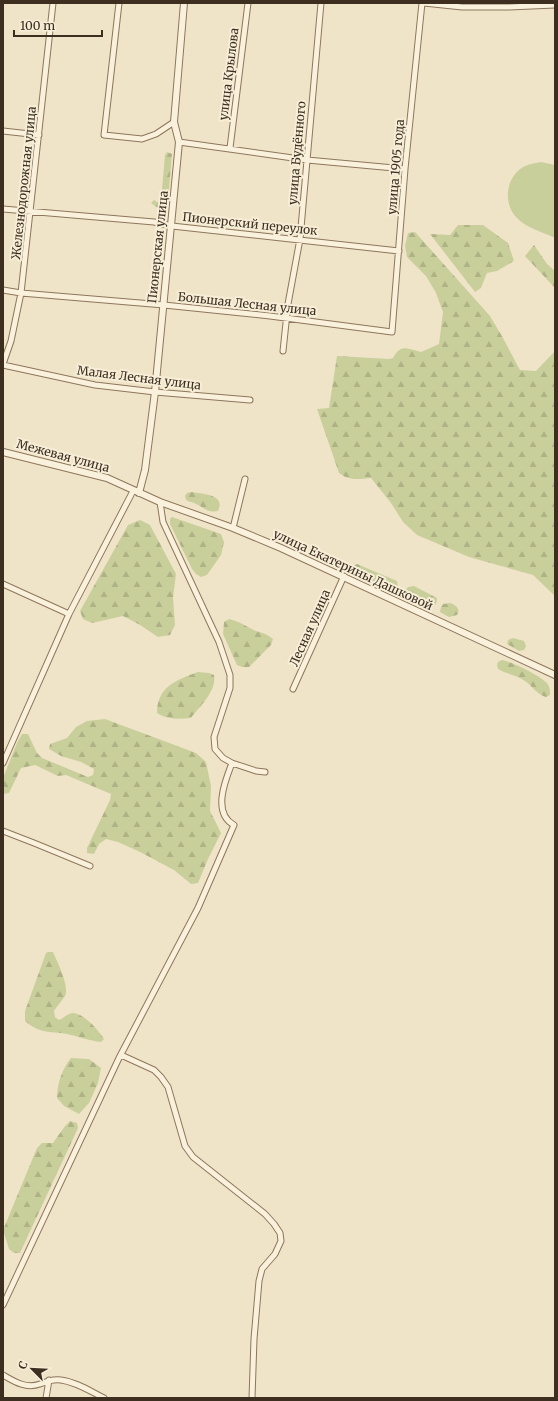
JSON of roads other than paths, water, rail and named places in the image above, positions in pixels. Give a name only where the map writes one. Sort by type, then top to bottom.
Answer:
[{"type":"street","name":"Железнодорожная улица","points":[[3,364],[11,341],[21,293],[53,3]]},
{"type":"street","points":[[119,3],[104,135],[142,139],[156,134],[174,122]]},
{"type":"street","name":"Пионерская улица","points":[[136,492],[145,470],[172,226],[180,142],[174,122],[184,3]]},
{"type":"street","name":"улица Крылова","points":[[230,148],[248,3]]},
{"type":"street","name":"улица Будённого","points":[[283,352],[300,239],[321,3]]},
{"type":"street","points":[[423,3],[462,7],[555,5]]},
{"type":"street","name":"улица 1905 года","points":[[392,332],[406,169],[423,3]]},
{"type":"street","points":[[3,131],[39,135]]},
{"type":"street","points":[[180,142],[307,160],[406,169]]},
{"type":"street","name":"Пионерский переулок","points":[[3,209],[154,222],[172,226],[400,251]]},
{"type":"street","name":"Большая Лесная улица","points":[[3,290],[21,293],[164,305],[287,318],[392,332]]},
{"type":"street","name":"Малая Лесная улица","points":[[3,364],[95,385],[154,392],[250,400]]},
{"type":"street","name":"Межевая улица","points":[[3,452],[95,474],[136,492]]},
{"type":"street","points":[[233,528],[245,479]]},
{"type":"street","points":[[3,762],[69,614],[136,492]]},
{"type":"street","name":"улица Екатерины Дашковой","points":[[136,492],[233,528],[281,548],[555,675]]},
{"type":"street","points":[[160,502],[163,522],[219,642],[230,675],[230,688],[214,737],[215,749],[223,758],[256,771],[265,772]]},
{"type":"street","name":"Лесная улица","points":[[293,689],[344,576]]},
{"type":"street","points":[[3,584],[69,614]]},
{"type":"street","points":[[3,1305],[120,1055],[198,908],[234,825],[228,821],[223,812],[222,800],[224,782],[232,762]]},
{"type":"street","points":[[3,832],[90,866]]},
{"type":"street","points":[[120,1055],[154,1070],[161,1076],[168,1086],[186,1146],[193,1157],[265,1214],[280,1233],[281,1241],[279,1248],[262,1269],[259,1281],[254,1339],[252,1398]]},
{"type":"street","points":[[3,1375],[23,1385],[32,1386],[49,1380],[60,1380],[74,1383],[104,1398]]},
{"type":"street","points":[[46,1398],[49,1380]]}]
